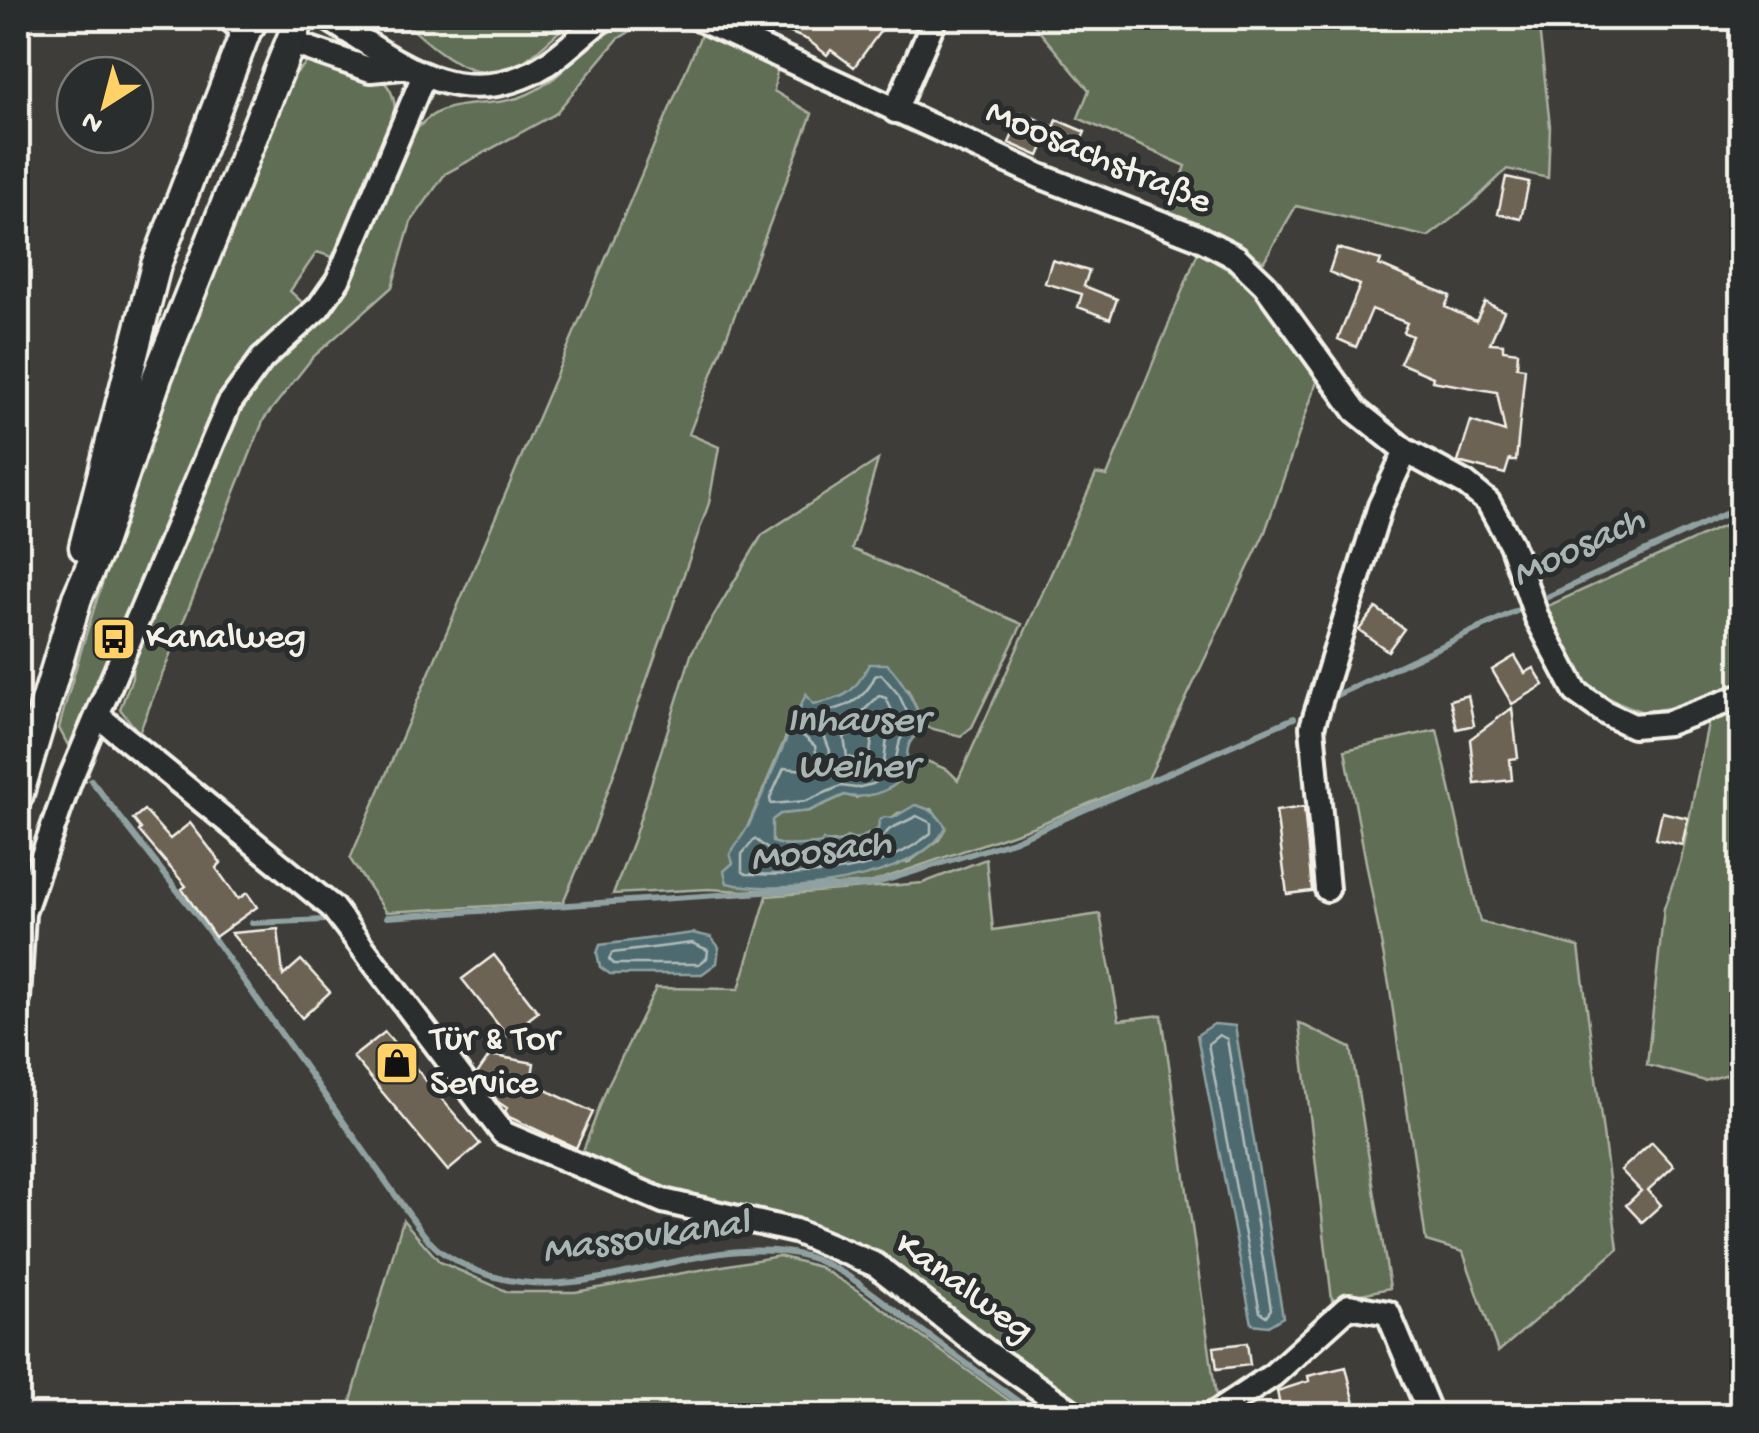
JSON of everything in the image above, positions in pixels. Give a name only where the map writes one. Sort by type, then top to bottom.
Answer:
[{"type":"main road","points":[[18,796],[78,598],[185,303],[295,30],[245,20],[156,265],[94,502],[81,559],[78,598]]},
{"type":"street","points":[[327,18],[402,67],[468,87],[498,84],[532,73],[604,18]]},
{"type":"street","name":"Moosachstraße","points":[[697,18],[1040,176],[1197,237],[1236,257],[1265,285],[1342,396],[1406,451],[1466,484],[1488,502],[1511,544],[1536,618],[1576,692],[1606,714],[1633,726],[1668,723],[1742,696]]},
{"type":"street","points":[[895,111],[936,18]]},
{"type":"street","points":[[295,30],[371,70],[402,67]]},
{"type":"street","points":[[18,999],[23,913],[69,782],[229,404],[262,360],[319,307],[338,280],[424,75]]},
{"type":"street","points":[[1327,889],[1312,727],[1380,506],[1406,451]]},
{"type":"street","name":"Kanalweg","points":[[98,715],[332,907],[503,1133],[663,1201],[795,1231],[876,1265],[988,1353],[1078,1416]]},
{"type":"street","points":[[1211,1416],[1273,1375],[1349,1306],[1388,1313],[1431,1416]]},
{"type":"green space","points":[[400,18],[575,18],[521,63],[487,72],[440,52]]},
{"type":"green space","points":[[1028,18],[1538,18],[1550,126],[1548,178],[1507,169],[1471,204],[1428,237],[1296,206],[1264,261],[1166,219],[1186,166],[1078,118],[1089,90]]},
{"type":"green space","points":[[650,19],[618,39],[555,114],[445,174],[411,222],[392,287],[313,357],[264,419],[139,733],[120,709],[132,678],[132,664],[235,416],[269,368],[299,339],[349,277],[411,137],[436,113],[528,94],[560,73],[597,40],[629,24]]},
{"type":"green space","points":[[703,30],[777,70],[774,91],[812,114],[689,434],[719,447],[709,503],[593,833],[563,902],[386,912],[350,859]]},
{"type":"green space","points":[[319,58],[364,70],[385,83],[395,107],[394,125],[338,259],[317,252],[290,291],[304,304],[246,366],[216,406],[70,749],[59,728],[121,527],[163,408],[295,74],[307,62]]},
{"type":"green space","points":[[1198,252],[1237,275],[1261,298],[1320,373],[1265,532],[1148,779],[1035,826],[870,883],[613,894],[692,652],[762,535],[878,460],[852,549],[1022,624],[972,727],[961,736],[925,727],[908,690],[865,671],[857,686],[837,698],[812,705],[807,695],[733,863],[737,885],[909,862],[939,840],[946,827],[932,809],[898,813],[870,835],[855,840],[797,846],[775,844],[770,835],[772,820],[780,814],[809,811],[845,795],[856,798],[901,780],[907,768],[927,761],[948,770],[958,780],[1096,474],[1107,476]]},
{"type":"green space","points":[[1741,518],[1741,1070],[1705,1081],[1647,1065],[1664,908],[1681,860],[1709,718],[1702,703],[1642,712],[1582,687],[1541,609]]},
{"type":"green space","points":[[1437,730],[1480,922],[1579,947],[1618,1249],[1498,1352],[1463,1252],[1426,1241],[1390,990],[1345,750]]},
{"type":"green space","points":[[986,859],[993,930],[1100,914],[1119,1020],[1162,1015],[1217,1403],[1195,1415],[1086,1415],[882,1264],[651,1188],[583,1151],[607,1087],[656,988],[739,989],[767,896],[923,883]]},
{"type":"green space","points":[[1299,1023],[1351,1048],[1390,1288],[1332,1300]]},
{"type":"green space","points":[[403,1220],[440,1262],[508,1292],[575,1292],[779,1256],[819,1267],[860,1292],[1029,1415],[347,1415]]},
{"type":"water","name":"Inhauser Weiher","points":[[869,664],[887,664],[909,694],[925,727],[910,742],[903,776],[892,787],[876,794],[844,795],[809,811],[780,814],[772,820],[772,842],[786,846],[821,844],[823,840],[836,843],[847,837],[855,840],[878,830],[884,817],[893,818],[915,805],[933,812],[946,827],[931,845],[879,872],[812,885],[751,887],[727,883],[724,871],[733,863],[730,854],[749,825],[806,694],[813,704],[841,697],[859,682]]},
{"type":"water","points":[[693,933],[711,937],[719,947],[717,963],[702,974],[610,974],[600,967],[600,945]]},
{"type":"water","points":[[1214,1024],[1235,1026],[1283,1317],[1268,1326],[1252,1324],[1197,1035]]},
{"type":"building","points":[[755,18],[890,18],[854,67],[831,50],[827,55],[808,40]]},
{"type":"building","points":[[1022,113],[1052,126],[1039,156],[1009,143]]},
{"type":"building","points":[[1057,120],[1085,132],[1076,152],[1049,141]]},
{"type":"building","points":[[1506,177],[1529,182],[1521,219],[1498,214]]},
{"type":"building","points":[[1337,248],[1381,260],[1379,265],[1450,296],[1445,307],[1476,321],[1485,302],[1504,311],[1490,343],[1503,344],[1503,350],[1518,352],[1517,367],[1525,368],[1516,461],[1510,458],[1505,474],[1458,462],[1471,421],[1505,432],[1497,392],[1432,381],[1433,377],[1400,363],[1412,336],[1403,332],[1407,323],[1372,309],[1356,347],[1338,339],[1360,285],[1329,272]]},
{"type":"building","points":[[1052,260],[1089,271],[1084,286],[1117,299],[1110,319],[1078,307],[1082,294],[1045,283]]},
{"type":"building","points":[[1376,608],[1404,629],[1388,651],[1359,630]]},
{"type":"building","points":[[1515,656],[1525,673],[1534,668],[1544,685],[1512,704],[1492,670]]},
{"type":"building","points":[[1468,695],[1474,725],[1457,729],[1450,700]]},
{"type":"building","points":[[1512,708],[1518,758],[1510,759],[1512,780],[1475,784],[1470,739]]},
{"type":"building","points":[[1304,807],[1312,891],[1287,894],[1276,811]]},
{"type":"building","points":[[144,810],[170,839],[190,823],[221,863],[216,868],[238,899],[247,893],[257,907],[215,937],[182,889],[186,886],[139,831],[133,819]]},
{"type":"building","points":[[1662,812],[1688,818],[1682,845],[1656,839]]},
{"type":"building","points":[[278,929],[283,976],[301,960],[330,992],[302,1018],[231,933]]},
{"type":"building","points":[[494,955],[538,1012],[507,1036],[462,979]]},
{"type":"building","points":[[385,1032],[480,1144],[448,1171],[353,1057]]},
{"type":"building","points":[[490,1055],[534,1063],[531,1083],[593,1112],[576,1148],[509,1117],[507,1108],[477,1074]]},
{"type":"building","points":[[1652,1142],[1674,1166],[1648,1190],[1661,1205],[1642,1222],[1626,1205],[1641,1191],[1621,1170]]},
{"type":"building","points":[[1247,1343],[1250,1365],[1217,1369],[1214,1347]]},
{"type":"building","points":[[1346,1367],[1358,1416],[1318,1416],[1316,1409],[1282,1416],[1277,1391],[1309,1381],[1308,1376]]},
{"type":"waterway","name":"Moosach","points":[[1539,601],[1742,506]]},
{"type":"waterway","name":"Moosach","points":[[1332,697],[1527,606]]},
{"type":"waterway","name":"Moosach","points":[[387,917],[871,885],[1013,841],[1294,718]]},
{"type":"waterway","name":"Massovkanal","points":[[91,780],[205,926],[420,1229],[443,1253],[486,1274],[528,1283],[612,1276],[740,1251],[803,1256],[857,1282],[1038,1416]]},
{"type":"waterway","name":"Moosach","points":[[252,923],[326,920]]},
{"type":"place","name":"Kanalweg","points":[[114,639]]},
{"type":"place","name":"Tür & Tor Service","points":[[397,1063]]}]
